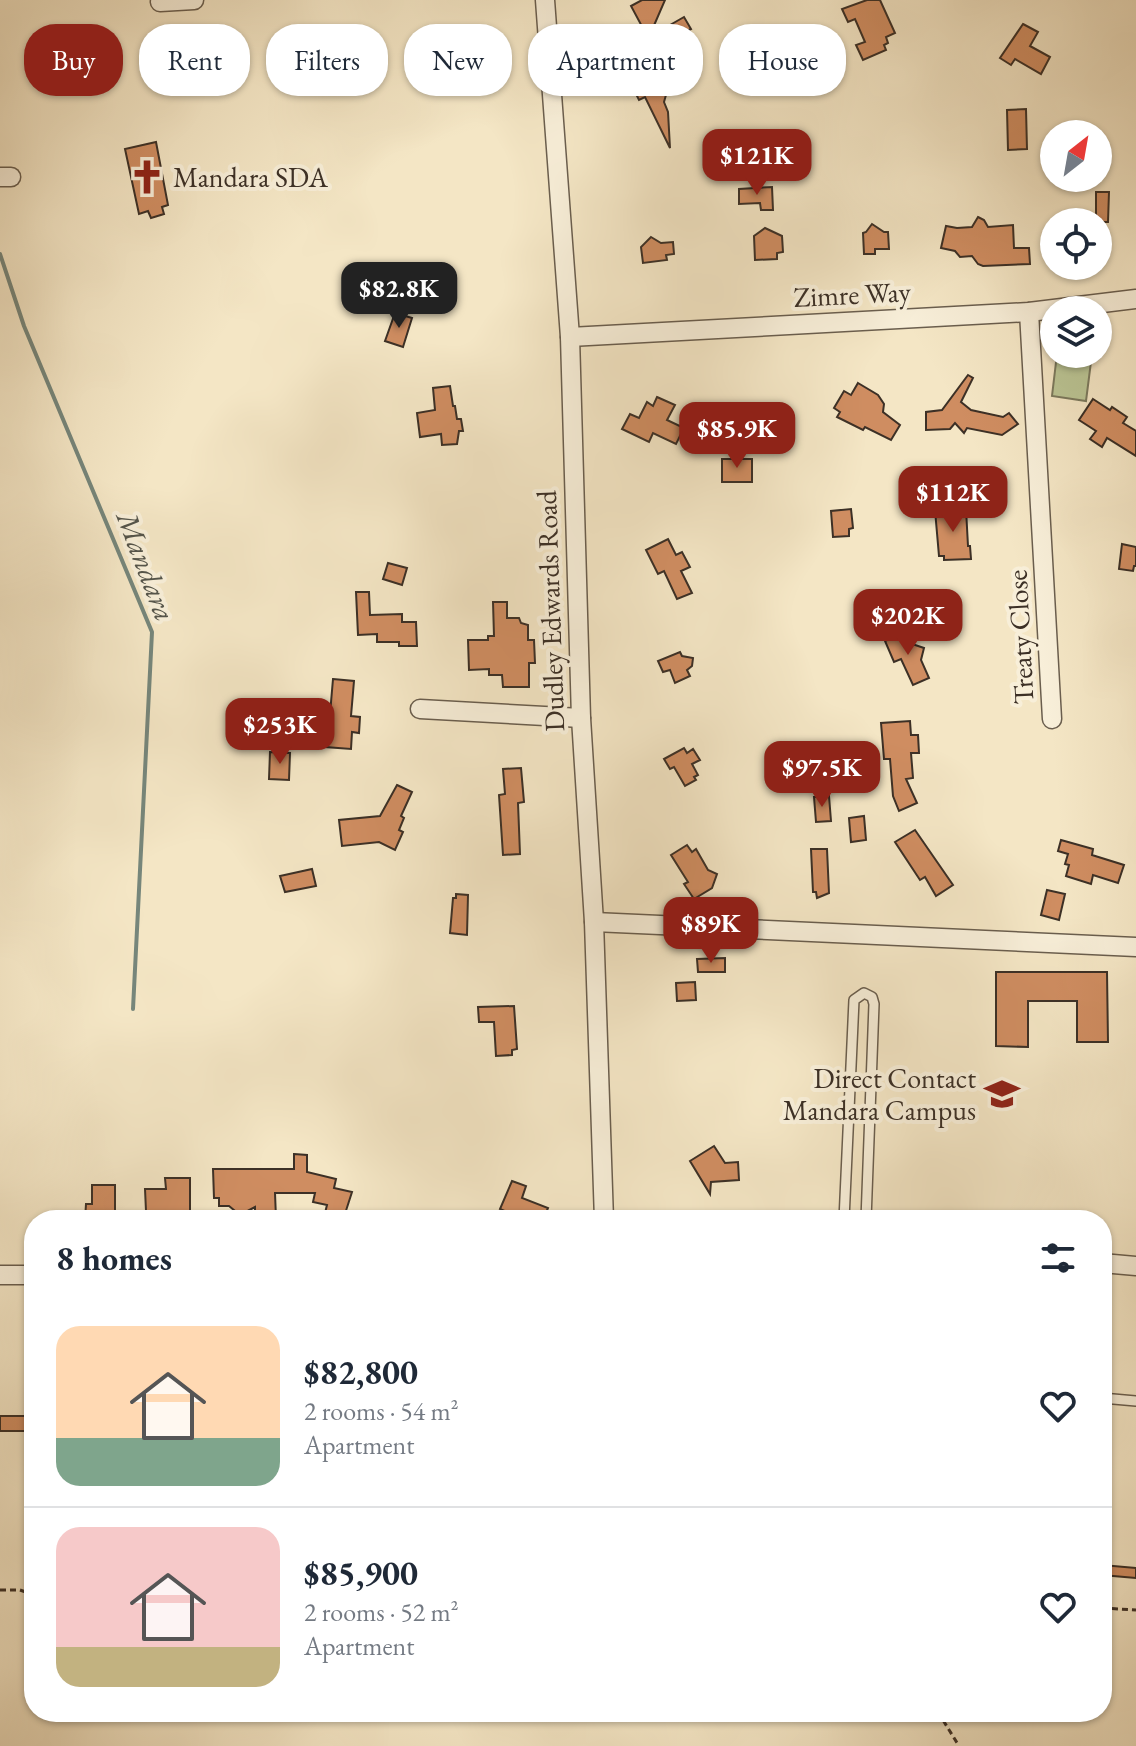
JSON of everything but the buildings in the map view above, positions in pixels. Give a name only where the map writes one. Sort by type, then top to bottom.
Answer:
[{"type":"street","points":[[160,2],[194,0]]},
{"type":"street","name":"Dudley Edwards Road","points":[[545,0],[570,337],[581,718],[594,922],[604,1210]]},
{"type":"street","name":"Zimre Way","points":[[570,337],[1029,312],[1136,299]]},
{"type":"street","name":"Treaty Close","points":[[1029,312],[1052,719]]},
{"type":"street","points":[[420,709],[581,718]]},
{"type":"street","points":[[594,922],[1136,947]]},
{"type":"street","points":[[1112,1264],[1136,1266]]},
{"type":"street","points":[[0,1275],[24,1275]]},
{"type":"lane","points":[[844,1210],[854,1000],[864,993],[872,997],[874,1004],[866,1210]]},
{"type":"lane","points":[[1112,1399],[1136,1401]]},
{"type":"path","points":[[0,1590],[24,1591]]},
{"type":"path","points":[[1112,1609],[1136,1610]]},
{"type":"path","points":[[944,1722],[959,1746]]},
{"type":"green space","points":[[1055,368],[1090,368],[1086,401],[1052,396]]},
{"type":"waterway","name":"Mandara","points":[[0,254],[24,326],[152,632],[133,1009]]},
{"type":"place","name":"Mandara SDA","points":[[147,177]]},
{"type":"place","name":"Direct Contact Mandara Campus","points":[[1002,1094]]}]
